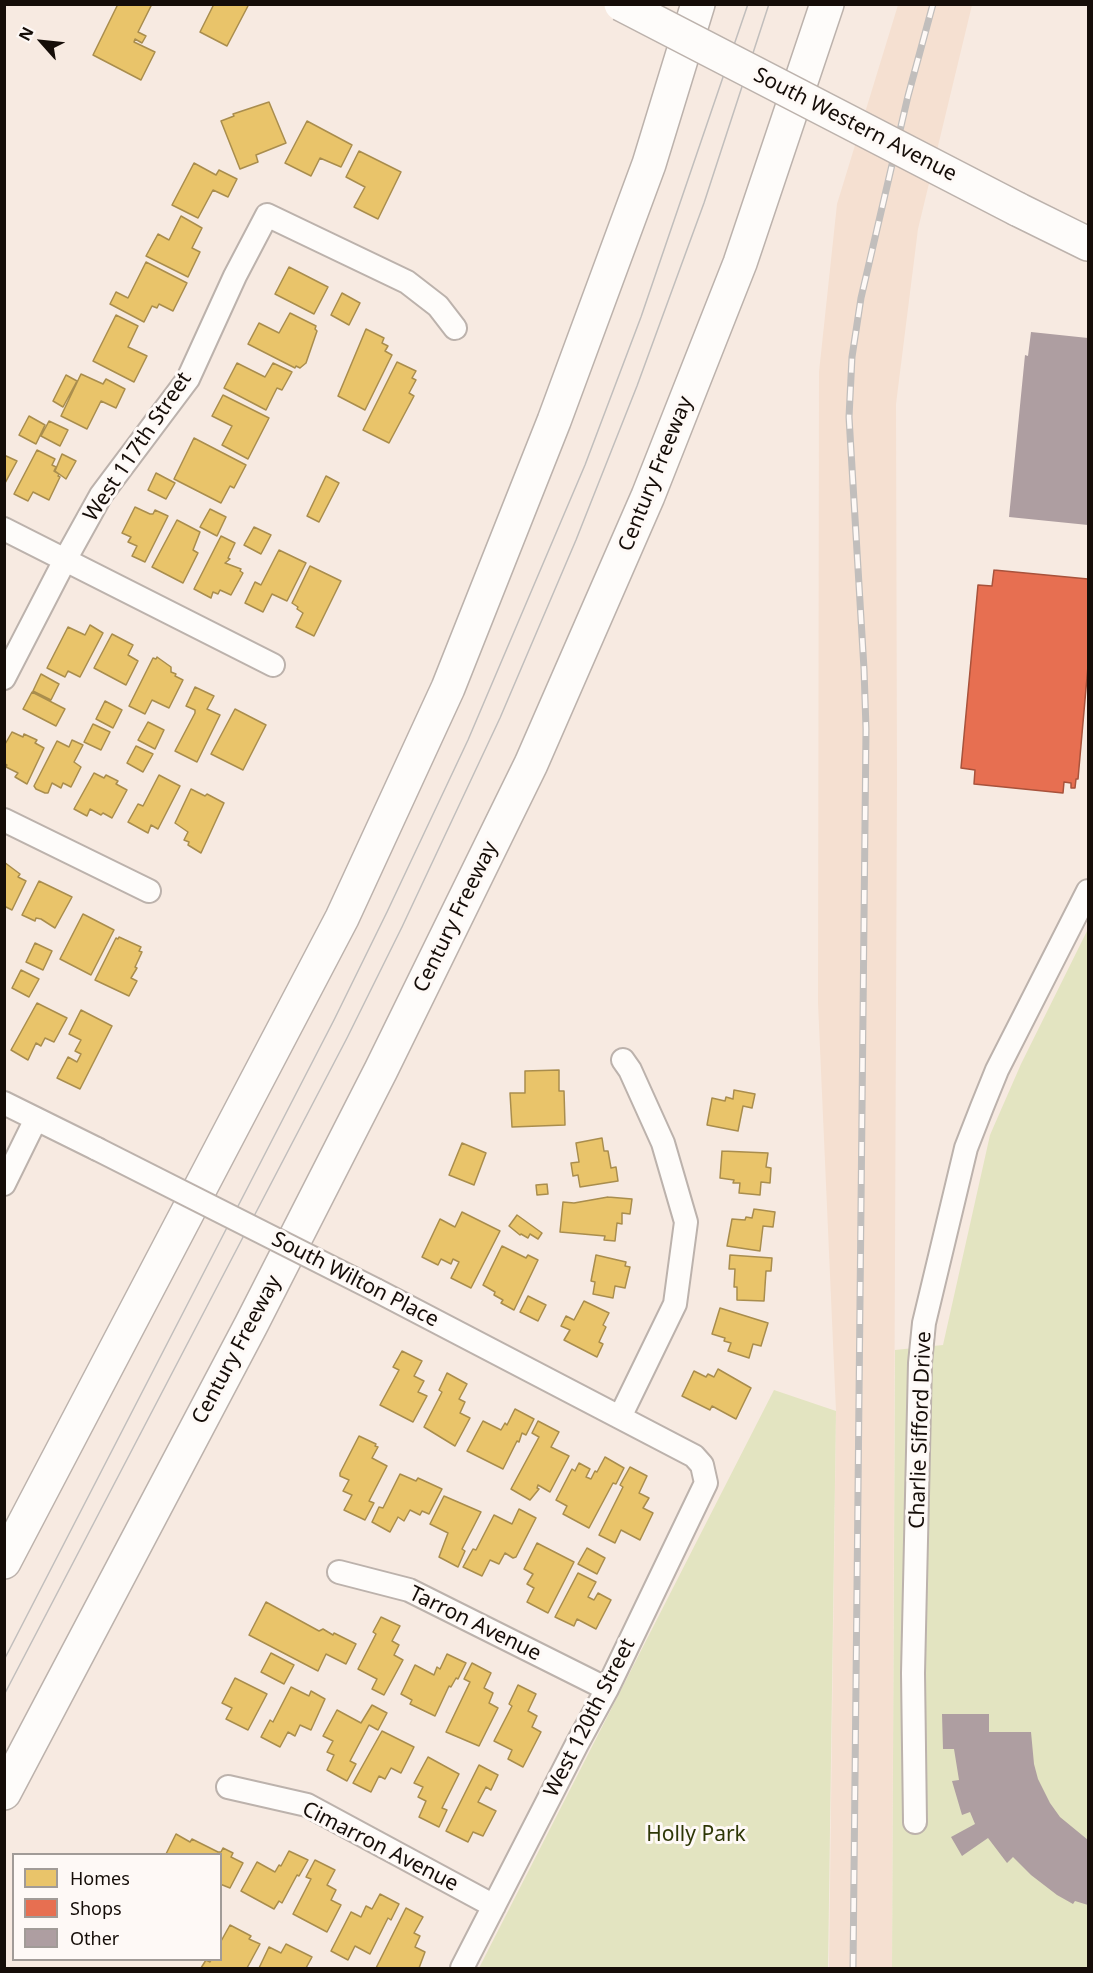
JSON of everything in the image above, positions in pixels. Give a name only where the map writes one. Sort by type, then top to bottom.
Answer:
[{"type":"main road","name":"South Western Avenue","points":[[621,4],[1089,244]]},
{"type":"main road","points":[[4,1562],[342,918],[448,688],[554,421],[645,175],[698,4]]},
{"type":"main road","name":"Century Freeway","points":[[4,1792],[250,1326],[381,1070],[531,764],[648,496],[740,263],[827,4]]},
{"type":"street","name":"West 117th Street","points":[[4,678],[65,560],[102,495],[188,379],[235,276],[267,215],[407,282],[438,306],[455,328]]},
{"type":"street","points":[[4,529],[273,665]]},
{"type":"street","points":[[4,820],[149,891]]},
{"type":"street","name":"Charlie Sifford Drive","points":[[915,1822],[913,1673],[920,1363],[924,1323],[966,1148],[998,1070],[1089,891]]},
{"type":"street","points":[[620,1417],[675,1304],[686,1222],[663,1143],[630,1070],[623,1060]]},
{"type":"street","name":"South Wilton Place","points":[[4,1103],[376,1290],[694,1456],[702,1465]]},
{"type":"street","points":[[4,1184],[36,1119]]},
{"type":"street","name":"West 120th Street","points":[[462,1968],[607,1689],[706,1483],[702,1465]]},
{"type":"street","name":"Tarron Avenue","points":[[339,1572],[409,1590],[607,1689]]},
{"type":"street","name":"Cimarron Avenue","points":[[228,1787],[307,1805],[494,1906]]},
{"type":"shaded area","points":[[898,5],[972,5],[918,229],[896,404],[897,781],[892,1968],[829,1968],[836,1411],[818,1003],[819,372],[837,204]]},
{"type":"green space","points":[[1088,929],[1088,1968],[892,1968],[895,1350],[943,1345],[990,1135],[1021,1064]]},
{"type":"green space","name":"Holly Park","points":[[774,1390],[836,1411],[828,1968],[479,1968]]},
{"type":"building: Homes","points":[[118,4],[152,4],[138,32],[146,36],[142,43],[135,39],[134,42],[155,52],[141,80],[93,55]]},
{"type":"building: Homes","points":[[214,4],[249,4],[227,46],[200,32]]},
{"type":"building: Homes","points":[[269,102],[286,143],[256,155],[258,162],[240,169],[221,121],[234,116],[233,114]]},
{"type":"building: Homes","points":[[307,121],[352,145],[341,167],[320,158],[311,176],[285,163]]},
{"type":"building: Homes","points":[[359,151],[401,172],[378,219],[354,207],[365,187],[346,177]]},
{"type":"building: Homes","points":[[194,163],[216,175],[219,170],[237,179],[228,197],[213,190],[198,218],[172,205]]},
{"type":"building: Homes","points":[[181,216],[202,228],[192,248],[200,252],[188,277],[146,256],[158,234],[169,240]]},
{"type":"building: Homes","points":[[146,262],[187,283],[173,311],[159,304],[157,308],[152,306],[144,322],[110,304],[116,292],[128,298]]},
{"type":"building: Homes","points":[[289,267],[328,287],[314,314],[275,294]]},
{"type":"building: Homes","points":[[342,293],[360,303],[349,325],[331,315]]},
{"type":"building: Homes","points":[[290,313],[316,326],[317,331],[306,363],[300,368],[296,366],[295,368],[248,344],[259,323],[279,333]]},
{"type":"building: Homes","points":[[116,315],[138,326],[128,347],[147,356],[134,382],[93,361]]},
{"type":"building: Homes","points":[[366,329],[384,338],[382,343],[388,346],[385,351],[392,355],[365,410],[338,396]]},
{"type":"building: Homes","points":[[397,362],[416,371],[412,378],[416,380],[409,393],[414,396],[389,443],[363,430]]},
{"type":"building: Homes","points":[[237,363],[265,377],[273,363],[292,372],[282,390],[277,388],[266,410],[224,388]]},
{"type":"building: Homes","points":[[81,374],[103,384],[106,379],[125,389],[116,408],[101,401],[87,429],[61,416]]},
{"type":"building: Homes","points":[[66,375],[77,381],[63,407],[53,401]]},
{"type":"building: Homes","points":[[223,395],[269,418],[248,459],[222,445],[232,426],[212,416]]},
{"type":"building: Homes","points":[[29,416],[45,425],[36,444],[19,435]]},
{"type":"building: Homes","points":[[49,421],[68,430],[60,446],[41,436]]},
{"type":"building: Homes","points":[[194,438],[246,465],[234,488],[230,486],[221,503],[174,479]]},
{"type":"building: Homes","points":[[37,450],[55,459],[52,465],[56,467],[54,471],[60,477],[49,500],[33,492],[28,501],[14,494]]},
{"type":"building: Homes","points":[[62,454],[76,461],[66,479],[55,471]]},
{"type":"building: Homes","points":[[4,455],[17,461],[4,485]]},
{"type":"building: Homes","points":[[156,473],[175,483],[166,499],[148,490]]},
{"type":"building: Homes","points":[[326,476],[339,483],[319,522],[307,516]]},
{"type":"building: Homes","points":[[135,507],[150,514],[153,514],[155,510],[168,516],[145,562],[132,556],[137,546],[128,542],[131,537],[122,533]]},
{"type":"building: Homes","points":[[210,509],[226,517],[217,536],[200,527]]},
{"type":"building: Homes","points":[[177,520],[200,532],[193,550],[198,553],[183,583],[152,567]]},
{"type":"building: Homes","points":[[254,527],[271,535],[261,554],[244,545]]},
{"type":"building: Homes","points":[[221,536],[235,543],[228,558],[230,559],[225,563],[241,569],[243,573],[231,595],[220,590],[218,594],[213,592],[211,598],[194,589]]},
{"type":"building: Homes","points":[[279,550],[306,563],[287,601],[272,594],[263,612],[245,603],[255,582],[261,585]]},
{"type":"building: Homes","points":[[310,566],[341,581],[314,636],[296,627],[303,613],[292,603]]},
{"type":"building: Homes","points":[[90,625],[103,633],[80,677],[68,671],[65,677],[47,668],[68,627],[85,635]]},
{"type":"building: Homes","points":[[112,634],[133,645],[128,655],[138,661],[126,685],[94,668]]},
{"type":"building: Homes","points":[[157,657],[171,667],[171,672],[176,674],[175,676],[183,680],[169,708],[152,700],[145,714],[129,706],[153,658]]},
{"type":"building: Homes","points":[[41,674],[59,684],[51,700],[33,691]]},
{"type":"building: Homes","points":[[195,687],[214,696],[207,709],[220,715],[197,762],[175,751],[195,713],[195,710],[186,706]]},
{"type":"building: Homes","points":[[32,692],[65,709],[56,726],[23,709]]},
{"type":"building: Homes","points":[[105,701],[122,710],[113,728],[96,719]]},
{"type":"building: Homes","points":[[235,709],[266,725],[243,770],[211,754]]},
{"type":"building: Homes","points":[[148,722],[164,730],[155,749],[138,740]]},
{"type":"building: Homes","points":[[93,724],[110,732],[101,750],[84,742]]},
{"type":"building: Homes","points":[[12,732],[37,740],[35,743],[44,748],[27,784],[15,777],[18,773],[6,767],[4,763],[4,746]]},
{"type":"building: Homes","points":[[72,740],[83,745],[74,762],[81,767],[71,787],[63,783],[61,788],[52,783],[48,793],[36,789],[34,786],[57,741],[69,747]]},
{"type":"building: Homes","points":[[136,746],[153,754],[143,772],[127,763]]},
{"type":"building: Homes","points":[[94,773],[104,778],[106,775],[118,781],[116,784],[127,790],[112,818],[90,809],[87,816],[74,809]]},
{"type":"building: Homes","points":[[159,775],[180,786],[158,829],[151,825],[148,833],[128,822],[138,804],[143,806]]},
{"type":"building: Homes","points":[[191,789],[224,803],[201,853],[188,845],[189,842],[184,840],[188,832],[175,823]]},
{"type":"building: Homes","points":[[4,862],[20,874],[18,877],[26,881],[12,910],[4,906]]},
{"type":"building: Homes","points":[[39,881],[72,897],[55,928],[41,919],[36,918],[35,921],[22,915]]},
{"type":"building: Homes","points":[[83,914],[114,930],[91,975],[60,959]]},
{"type":"building: Homes","points":[[119,937],[141,947],[139,951],[142,952],[131,978],[137,981],[129,996],[95,980],[116,938]]},
{"type":"building: Homes","points":[[35,943],[52,951],[43,970],[26,962]]},
{"type":"building: Homes","points":[[21,970],[39,979],[29,997],[12,988]]},
{"type":"building: Homes","points":[[37,1003],[67,1018],[54,1042],[45,1038],[41,1046],[36,1043],[28,1060],[11,1050]]},
{"type":"building: Homes","points":[[81,1010],[112,1026],[80,1089],[57,1078],[68,1057],[77,1062],[81,1054],[75,1051],[81,1040],[69,1034]]},
{"type":"building: Homes","points":[[559,1070],[559,1091],[564,1091],[565,1125],[512,1127],[510,1093],[525,1093],[525,1071]]},
{"type":"building: Homes","points":[[734,1090],[755,1094],[752,1108],[743,1106],[738,1131],[707,1125],[712,1098],[725,1101],[726,1097],[733,1099]]},
{"type":"building: Homes","points":[[602,1138],[604,1151],[608,1151],[611,1168],[616,1167],[618,1181],[580,1187],[578,1175],[573,1176],[571,1163],[579,1162],[576,1143]]},
{"type":"building: Homes","points":[[462,1143],[486,1153],[474,1185],[449,1175]]},
{"type":"building: Homes","points":[[722,1151],[768,1153],[766,1167],[771,1168],[770,1183],[761,1182],[760,1195],[739,1193],[740,1183],[720,1178]]},
{"type":"building: Homes","points":[[547,1184],[548,1194],[537,1195],[536,1185]]},
{"type":"building: Homes","points":[[608,1197],[632,1199],[630,1214],[622,1213],[622,1224],[617,1223],[615,1241],[604,1240],[605,1236],[560,1232],[563,1202],[574,1203]]},
{"type":"building: Homes","points":[[754,1209],[775,1212],[773,1227],[763,1226],[760,1251],[727,1246],[732,1219],[752,1218]]},
{"type":"building: Homes","points":[[462,1212],[500,1231],[471,1288],[451,1278],[459,1262],[453,1259],[451,1264],[441,1259],[438,1265],[422,1257],[440,1219],[455,1227]]},
{"type":"building: Homes","points":[[517,1215],[542,1233],[538,1239],[530,1234],[528,1238],[520,1235],[509,1226]]},
{"type":"building: Homes","points":[[502,1246],[526,1258],[528,1255],[538,1260],[514,1310],[501,1303],[503,1300],[494,1295],[495,1292],[483,1285]]},
{"type":"building: Homes","points":[[596,1255],[626,1262],[625,1266],[630,1267],[625,1288],[615,1286],[613,1298],[593,1294],[595,1282],[591,1281]]},
{"type":"building: Homes","points":[[730,1255],[772,1258],[771,1271],[766,1271],[764,1301],[737,1300],[737,1287],[734,1287],[735,1269],[729,1269]]},
{"type":"building: Homes","points":[[528,1296],[546,1305],[538,1321],[520,1312]]},
{"type":"building: Homes","points":[[584,1301],[609,1313],[603,1325],[606,1327],[599,1342],[603,1344],[597,1357],[564,1340],[570,1330],[561,1326],[566,1316],[574,1320]]},
{"type":"building: Homes","points":[[720,1308],[768,1323],[761,1346],[753,1344],[749,1358],[728,1351],[731,1343],[724,1341],[725,1338],[712,1334]]},
{"type":"building: Homes","points":[[402,1351],[422,1361],[414,1376],[424,1381],[418,1392],[427,1396],[413,1422],[380,1405],[399,1370],[393,1367]]},
{"type":"building: Homes","points":[[718,1369],[751,1388],[736,1419],[712,1406],[710,1410],[682,1396],[694,1371],[706,1377],[708,1374],[714,1377]]},
{"type":"building: Homes","points":[[447,1373],[467,1384],[459,1399],[465,1402],[460,1413],[470,1418],[455,1446],[424,1427],[442,1392],[439,1390]]},
{"type":"building: Homes","points":[[515,1409],[534,1419],[526,1435],[522,1433],[519,1442],[517,1441],[503,1469],[467,1451],[483,1421],[501,1430],[505,1423],[507,1425]]},
{"type":"building: Homes","points":[[538,1421],[559,1432],[551,1447],[569,1456],[550,1492],[538,1485],[539,1489],[530,1500],[511,1489],[539,1437],[532,1433]]},
{"type":"building: Homes","points":[[359,1436],[376,1444],[375,1446],[378,1447],[372,1458],[387,1466],[369,1501],[374,1503],[365,1520],[344,1510],[352,1495],[343,1491],[349,1480],[340,1476]]},
{"type":"building: Homes","points":[[605,1457],[624,1468],[616,1484],[613,1483],[589,1528],[563,1514],[567,1506],[556,1500],[572,1469],[575,1471],[579,1463],[590,1469],[586,1477],[591,1479]]},
{"type":"building: Homes","points":[[630,1467],[647,1476],[639,1493],[649,1498],[643,1508],[653,1513],[640,1540],[621,1530],[615,1543],[599,1535],[623,1487],[620,1485]]},
{"type":"building: Homes","points":[[400,1474],[416,1481],[418,1478],[442,1489],[429,1514],[422,1511],[420,1515],[410,1510],[404,1521],[398,1517],[390,1532],[372,1522],[379,1507],[383,1508]]},
{"type":"building: Homes","points":[[444,1496],[481,1512],[462,1549],[465,1551],[458,1567],[439,1557],[448,1533],[430,1524]]},
{"type":"building: Homes","points":[[519,1509],[536,1518],[516,1557],[513,1558],[505,1553],[499,1564],[490,1560],[482,1576],[463,1567],[473,1549],[476,1550],[494,1515],[512,1524]]},
{"type":"building: Homes","points":[[537,1543],[574,1562],[548,1613],[527,1602],[534,1588],[527,1584],[533,1574],[524,1569]]},
{"type":"building: Homes","points":[[587,1548],[605,1558],[597,1574],[578,1564]]},
{"type":"building: Homes","points":[[578,1573],[596,1582],[588,1597],[594,1600],[598,1593],[611,1600],[596,1629],[577,1619],[574,1626],[555,1617]]},
{"type":"building: Homes","points":[[266,1602],[319,1631],[323,1629],[356,1644],[346,1664],[326,1654],[318,1671],[249,1635]]},
{"type":"building: Homes","points":[[381,1617],[400,1626],[392,1641],[399,1645],[394,1655],[403,1660],[384,1695],[372,1689],[377,1679],[358,1669],[376,1634],[373,1632]]},
{"type":"building: Homes","points":[[271,1653],[294,1665],[284,1684],[261,1672]]},
{"type":"building: Homes","points":[[447,1654],[466,1663],[458,1679],[456,1678],[451,1687],[449,1686],[435,1716],[410,1704],[412,1700],[401,1694],[415,1665],[434,1675],[437,1667],[440,1669]]},
{"type":"building: Homes","points":[[472,1663],[491,1673],[484,1688],[493,1693],[489,1703],[498,1708],[479,1746],[446,1732],[470,1682],[464,1679]]},
{"type":"building: Homes","points":[[235,1678],[267,1694],[248,1730],[226,1719],[232,1708],[222,1703]]},
{"type":"building: Homes","points":[[518,1685],[536,1694],[528,1711],[537,1716],[532,1727],[541,1732],[523,1767],[508,1759],[512,1750],[494,1741],[512,1706],[509,1704]]},
{"type":"building: Homes","points":[[291,1687],[309,1696],[311,1691],[325,1699],[311,1730],[300,1725],[295,1736],[288,1732],[280,1747],[261,1737],[270,1720],[273,1722]]},
{"type":"building: Homes","points":[[372,1705],[387,1713],[378,1730],[369,1725],[350,1761],[356,1764],[347,1781],[327,1770],[334,1755],[327,1752],[333,1741],[323,1736],[337,1710],[361,1723]]},
{"type":"building: Homes","points":[[382,1731],[414,1747],[401,1773],[391,1768],[385,1779],[379,1776],[371,1792],[353,1783]]},
{"type":"building: Homes","points":[[428,1757],[459,1774],[442,1808],[447,1810],[439,1827],[419,1817],[426,1801],[418,1797],[423,1787],[414,1783]]},
{"type":"building: Homes","points":[[479,1765],[498,1775],[491,1790],[486,1787],[478,1802],[496,1811],[483,1836],[473,1832],[468,1842],[446,1831]]},
{"type":"building: Homes","points":[[176,1834],[190,1842],[192,1839],[218,1852],[221,1852],[223,1848],[233,1853],[231,1857],[243,1863],[230,1888],[222,1885],[222,1853],[166,1853]]},
{"type":"building: Homes","points":[[289,1851],[308,1860],[282,1903],[279,1901],[274,1909],[241,1891],[257,1862],[275,1872]]},
{"type":"building: Homes","points":[[315,1860],[335,1870],[327,1885],[336,1890],[331,1900],[341,1905],[327,1932],[293,1914],[311,1879],[306,1877]]},
{"type":"building: Homes","points":[[380,1894],[399,1904],[391,1920],[388,1918],[370,1954],[355,1946],[348,1960],[331,1951],[351,1912],[361,1917],[366,1906],[372,1909]]},
{"type":"building: Homes","points":[[406,1908],[423,1917],[414,1933],[420,1936],[415,1947],[425,1952],[419,1968],[376,1968]]},
{"type":"building: Homes","points":[[230,1925],[251,1936],[249,1939],[260,1944],[247,1968],[201,1968],[205,1961],[222,1961],[222,1939]]},
{"type":"building: Homes","points":[[286,1944],[312,1957],[306,1968],[259,1968],[269,1947],[281,1953]]},
{"type":"building: Shops","points":[[994,570],[1088,579],[1088,666],[1078,779],[1076,779],[1075,788],[1071,788],[1071,783],[1064,782],[1063,793],[974,784],[975,770],[961,768],[978,585],[992,586]]},
{"type":"building: Other","points":[[1031,332],[1088,338],[1088,525],[1009,517],[1025,355],[1028,356]]},
{"type":"building: Other","points":[[942,1714],[989,1714],[989,1732],[1031,1732],[1038,1779],[1050,1803],[1060,1817],[1088,1840],[1088,1905],[1075,1901],[1073,1904],[1057,1895],[1031,1875],[1013,1857],[1007,1863],[988,1838],[962,1856],[951,1837],[975,1824],[970,1812],[962,1815],[952,1781],[959,1780],[954,1749],[943,1749]]},
{"type":"tram line","points":[[4,1660],[334,1020],[468,740],[585,465],[641,317],[748,4]]},
{"type":"tram line","points":[[4,1695],[347,1038],[500,718],[576,540],[637,386],[704,203],[769,4]]},
{"type":"railway","points":[[853,1968],[866,729],[849,417],[852,357],[861,298],[908,96],[933,4]]}]
